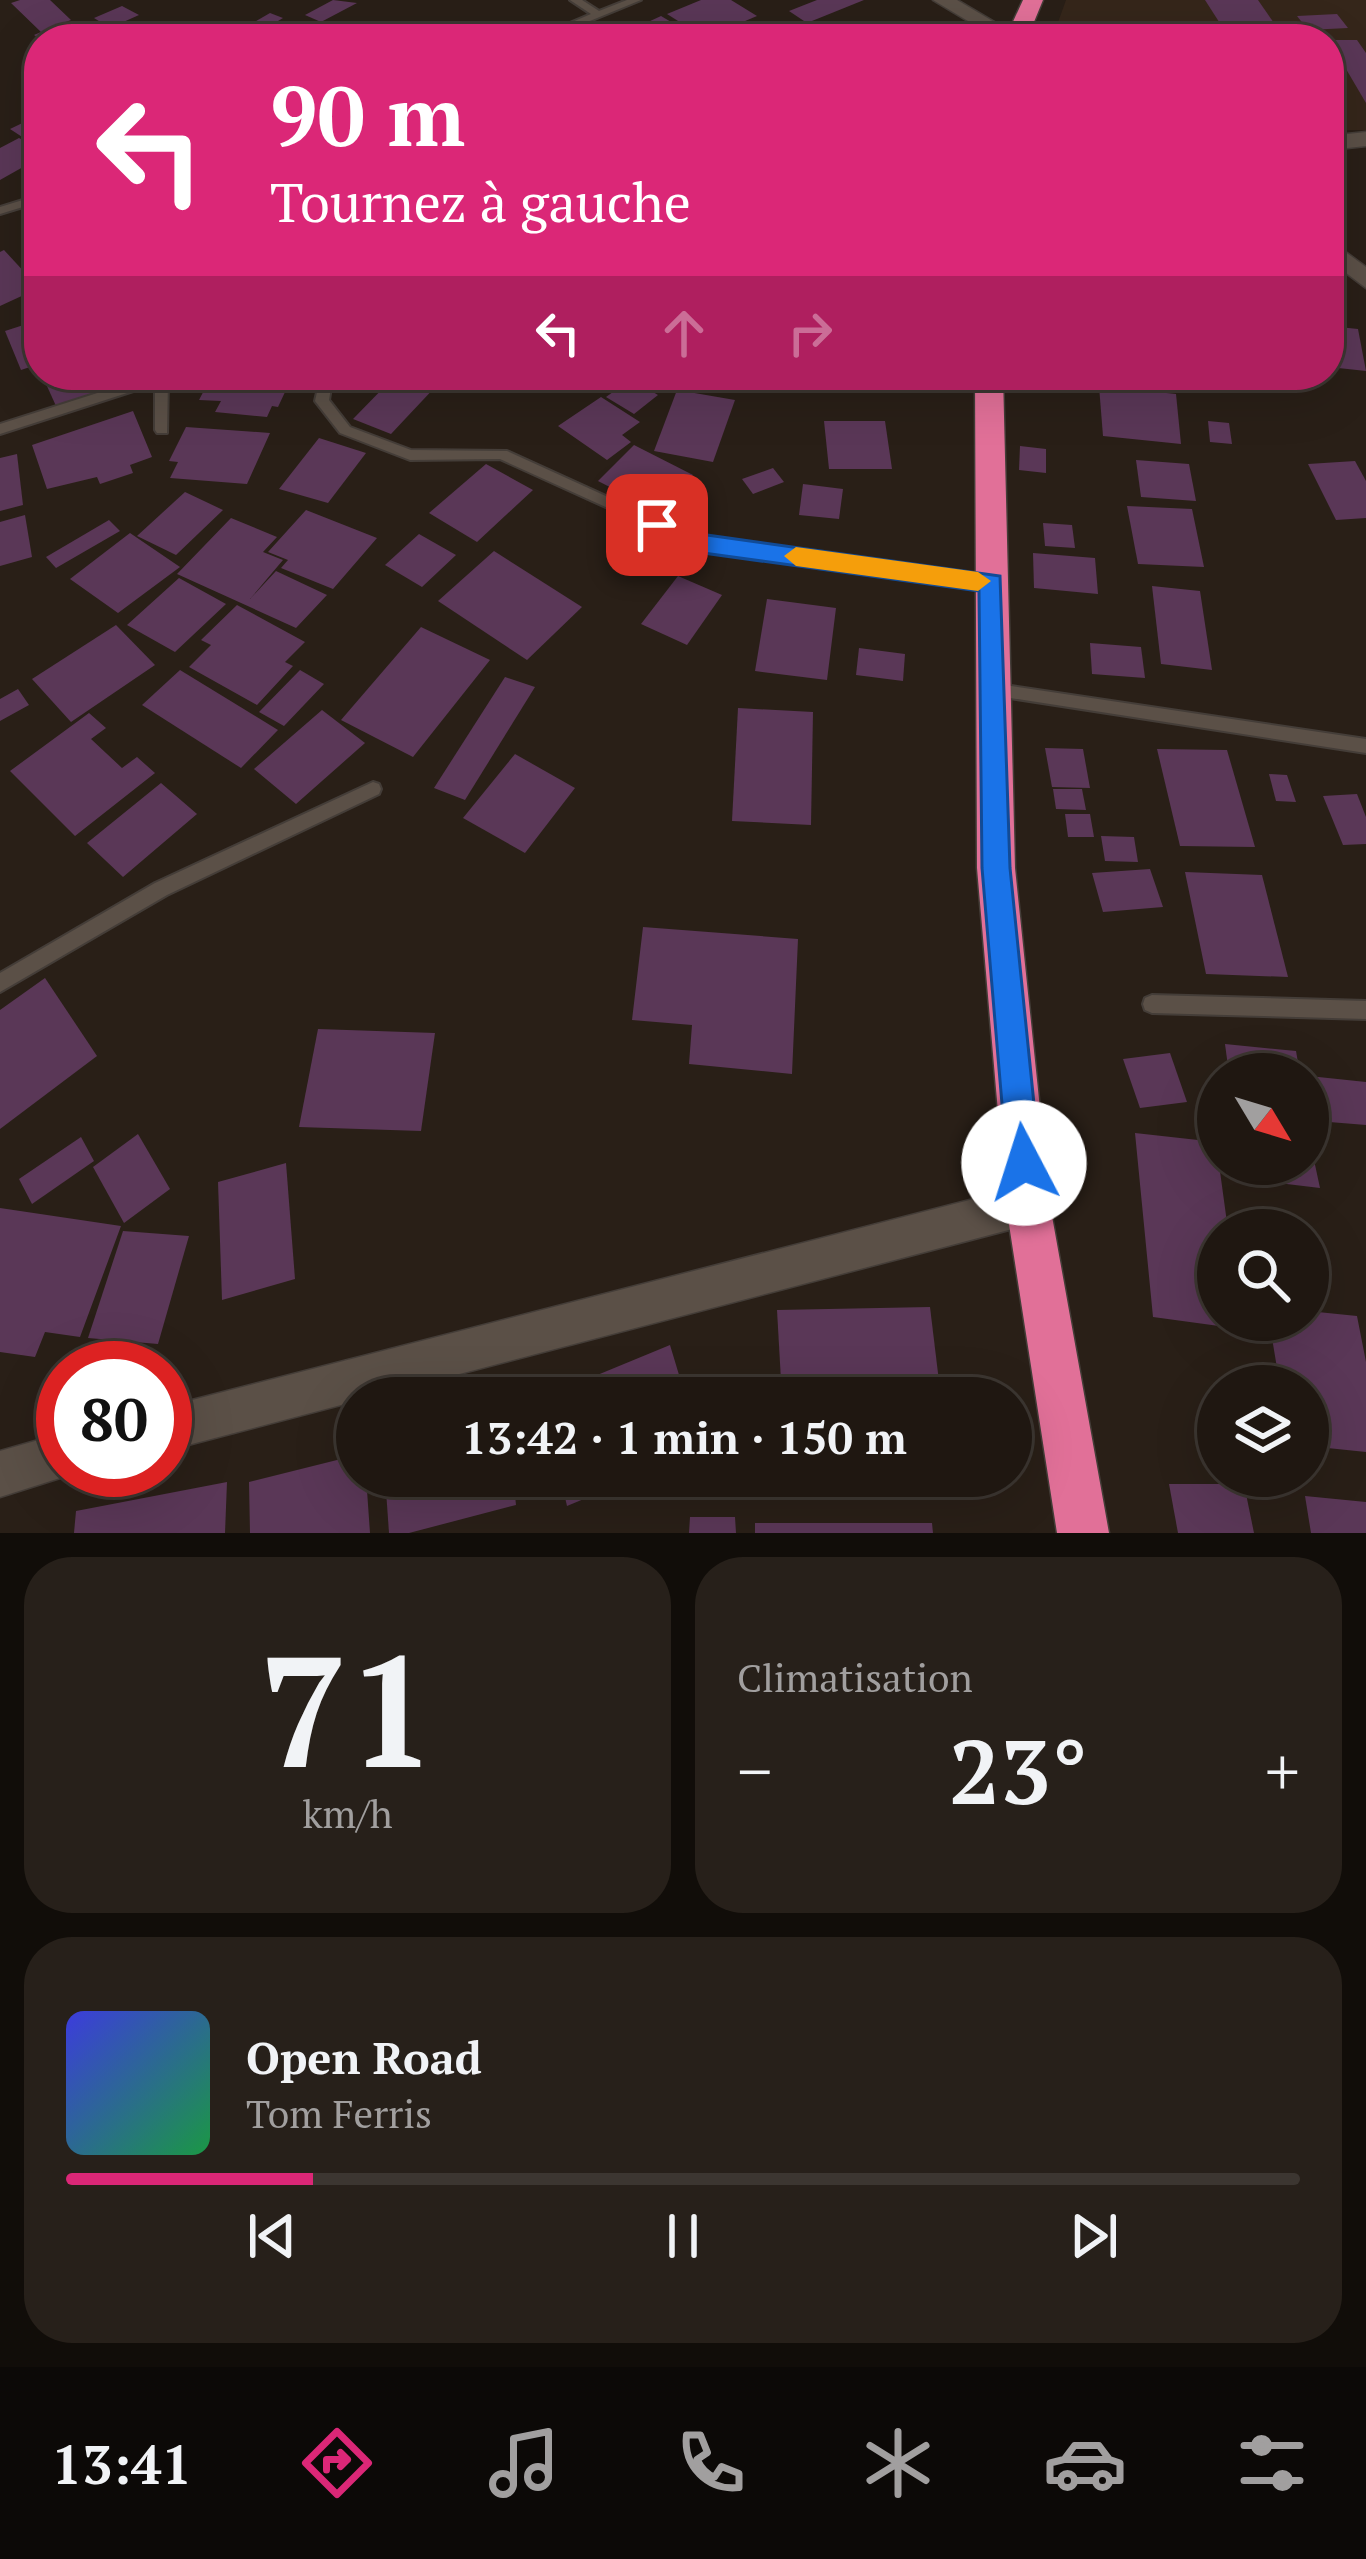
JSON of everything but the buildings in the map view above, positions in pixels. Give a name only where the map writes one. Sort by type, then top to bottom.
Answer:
[{"type":"highway","points":[[989,390],[996,868],[1028,1205],[1082,1533]]},
{"type":"street","points":[[943,0],[987,24]]},
{"type":"street","points":[[192,1422],[1028,1205]]},
{"type":"street","points":[[0,1474],[36,1464]]},
{"type":"lane","points":[[575,0],[599,15]]},
{"type":"lane","points":[[576,24],[636,0]]},
{"type":"lane","points":[[0,429],[121,390]]},
{"type":"lane","points":[[161,430],[164,390]]},
{"type":"lane","points":[[324,390],[322,401],[345,430],[410,454],[502,454],[696,543],[992,583]]},
{"type":"lane","points":[[990,689],[1366,746]]},
{"type":"lane","points":[[0,983],[160,889],[374,789]]},
{"type":"lane","points":[[1152,1004],[1366,1010]]},
{"type":"shaded area","points":[[1066,0],[1366,0],[1366,130],[1344,130],[1344,24],[1057,24]]},
{"type":"slow traffic","points":[[796,556],[978,581]]},
{"type":"route","points":[[657,525],[696,543],[992,583],[996,868],[1024,1163]]}]
